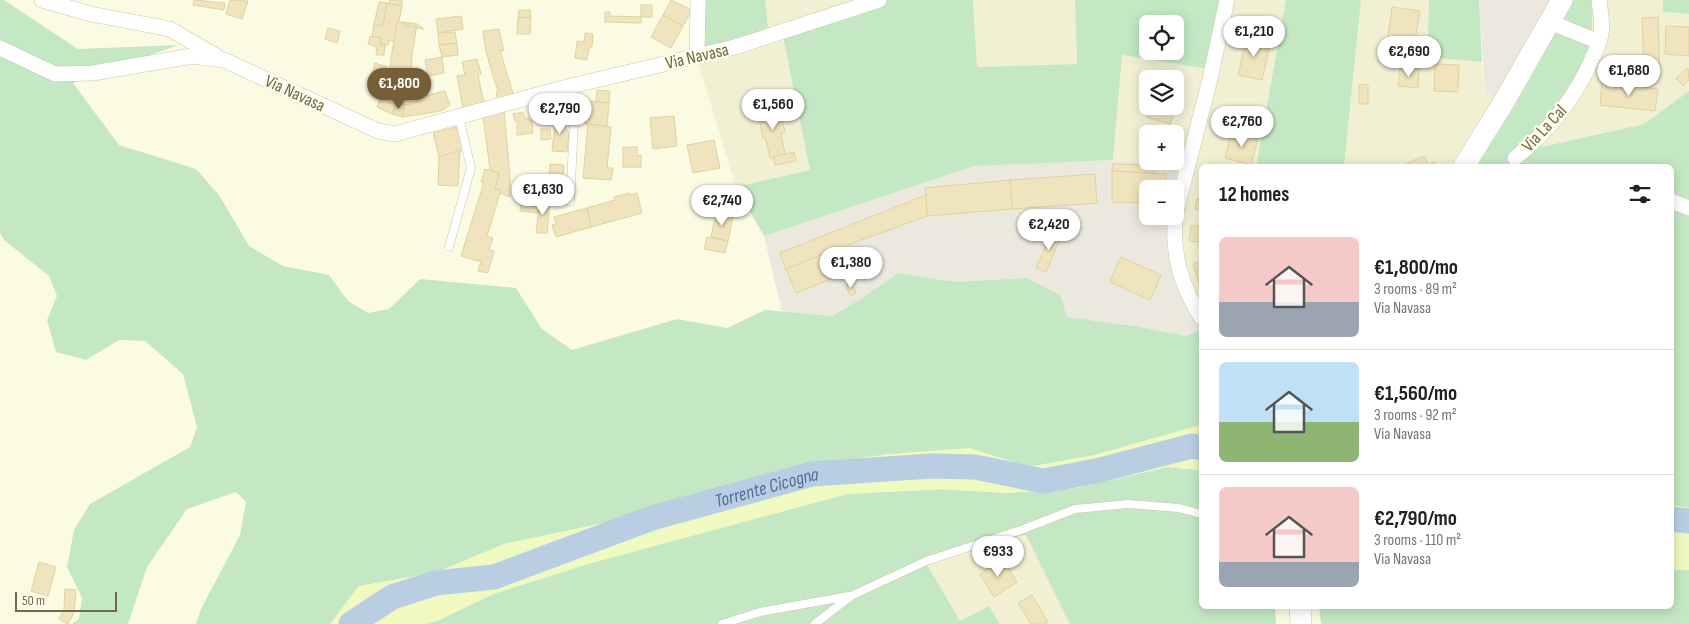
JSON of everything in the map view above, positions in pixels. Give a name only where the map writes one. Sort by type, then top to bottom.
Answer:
[{"type":"main road","points":[[1465,164],[1502,105],[1562,0]]},
{"type":"main road","points":[[1300,609],[1301,624]]},
{"type":"street","points":[[42,0],[91,14],[170,29],[224,60]]},
{"type":"street","points":[[697,56],[698,0]]},
{"type":"street","name":"Via Navasa","points":[[0,48],[55,74],[93,73],[192,56],[224,60],[378,131],[395,134],[567,87],[769,37],[879,0]]},
{"type":"street","points":[[1199,313],[1185,288],[1180,274],[1176,259],[1174,227],[1178,204],[1208,88],[1227,0]]},
{"type":"street","name":"Via La Cal","points":[[1514,158],[1546,132],[1562,112],[1582,78],[1599,42],[1601,29],[1599,0]]},
{"type":"street","points":[[1550,22],[1599,42]]},
{"type":"street","points":[[1674,202],[1689,208]]},
{"type":"lane","points":[[567,87],[575,104],[570,202]]},
{"type":"lane","points":[[449,248],[471,168],[459,117]]},
{"type":"lane","points":[[815,624],[851,596],[926,561],[1021,530],[1075,509],[1128,504],[1179,508],[1199,513]]},
{"type":"lane","points":[[722,624],[760,612],[851,596]]},
{"type":"shaded area","points":[[0,0],[4,0],[78,49],[178,45],[73,83],[119,145],[196,169],[219,195],[249,246],[283,266],[329,275],[348,301],[368,313],[389,309],[420,279],[516,288],[542,329],[572,350],[677,319],[727,328],[765,310],[832,316],[864,297],[898,273],[956,282],[1027,278],[1060,295],[1067,317],[1134,326],[1186,336],[1199,331],[1199,426],[1095,455],[1028,467],[969,448],[504,544],[435,573],[359,586],[330,624],[196,624],[201,609],[240,535],[246,502],[236,492],[187,509],[147,567],[128,624],[72,624],[79,619],[82,598],[67,567],[74,530],[90,504],[190,447],[197,427],[183,374],[145,341],[119,340],[86,360],[56,352],[47,320],[57,296],[49,276],[4,240],[0,233]]},
{"type":"shaded area","points":[[699,0],[765,0],[769,35],[695,53]]},
{"type":"shaded area","points":[[765,0],[872,0],[782,31],[811,170],[736,187],[695,53],[769,35]]},
{"type":"shaded area","points":[[872,0],[973,0],[977,67],[1077,64],[1075,0],[1228,0],[1214,70],[1153,60],[1184,60],[1184,15],[1139,15],[1139,58],[1122,55],[1113,160],[974,166],[764,236],[736,187],[810,170],[782,31]]},
{"type":"shaded area","points":[[973,0],[1075,0],[1077,64],[977,67]]},
{"type":"shaded area","points":[[1228,0],[1286,0],[1256,164],[1199,164],[1199,307],[1178,251],[1179,225],[1184,225],[1184,197],[1192,165],[1184,164],[1184,125],[1139,125],[1139,162],[1113,160],[1122,55],[1139,58],[1139,60],[1153,60],[1214,70]]},
{"type":"shaded area","points":[[1286,0],[1361,0],[1344,164],[1256,164]]},
{"type":"shaded area","points":[[1361,0],[1429,0],[1427,57],[1482,62],[1485,93],[1514,107],[1478,164],[1344,164]]},
{"type":"shaded area","points":[[1429,0],[1479,0],[1482,62],[1427,57]]},
{"type":"shaded area","points":[[1479,0],[1574,0],[1514,107],[1485,93]]},
{"type":"shaded area","points":[[1574,0],[1593,0],[1591,45],[1541,147],[1644,124],[1689,91],[1689,508],[1674,506],[1674,164],[1478,164],[1514,107]]},
{"type":"shaded area","points":[[1593,0],[1663,0],[1663,12],[1689,14],[1689,91],[1644,124],[1540,147],[1568,94]]},
{"type":"shaded area","points":[[1663,0],[1689,0],[1689,14],[1663,12]]},
{"type":"shaded area","points":[[1113,160],[1139,162],[1139,170],[1184,170],[1184,164],[1192,165],[1184,197],[1184,180],[1139,180],[1139,225],[1179,225],[1178,251],[1199,307],[1199,331],[1186,336],[1134,326],[1067,317],[1027,278],[956,282],[898,273],[864,297],[832,316],[782,312],[764,236],[932,167]]},
{"type":"shaded area","points":[[1167,467],[1199,470],[1199,609],[1275,609],[1276,624],[1070,624],[1026,535],[923,558],[960,621],[989,606],[1000,624],[425,624],[439,620],[493,594],[592,562],[847,494],[941,489],[1006,493],[1076,488]]},
{"type":"shaded area","points":[[1026,535],[1070,624],[1000,624],[988,606],[960,621],[922,558]]},
{"type":"shaded area","points":[[1674,570],[1689,570],[1689,624],[1321,624],[1319,609],[1674,609]]},
{"type":"sand","points":[[1199,426],[1199,470],[1167,467],[1076,488],[1006,493],[941,489],[847,494],[592,563],[493,594],[439,620],[425,624],[330,624],[359,586],[435,573],[504,544],[612,521],[804,465],[890,454],[969,448],[1028,467],[1095,455]]},
{"type":"sand","points":[[1674,506],[1689,508],[1689,570],[1674,570]]},
{"type":"building","points":[[194,0],[225,3],[224,10],[193,5]]},
{"type":"building","points":[[230,0],[248,1],[242,19],[226,14]]},
{"type":"building","points":[[390,0],[402,0],[402,6],[389,4]]},
{"type":"building","points":[[671,0],[692,10],[683,26],[663,15]]},
{"type":"building","points":[[379,2],[387,3],[383,26],[374,24]]},
{"type":"building","points":[[387,3],[402,6],[395,41],[389,40],[388,45],[380,44],[381,38],[372,37],[374,24],[383,26]]},
{"type":"building","points":[[641,5],[652,5],[652,17],[641,17]]},
{"type":"building","points":[[1392,7],[1420,11],[1414,46],[1387,43]]},
{"type":"building","points":[[519,10],[530,10],[531,18],[518,17]]},
{"type":"building","points":[[605,12],[610,12],[610,16],[641,17],[641,23],[605,22]]},
{"type":"building","points":[[663,15],[683,26],[671,48],[651,37]]},
{"type":"building","points":[[461,16],[463,29],[438,33],[436,19]]},
{"type":"building","points":[[518,17],[531,18],[530,34],[517,34]]},
{"type":"building","points":[[1658,17],[1660,76],[1644,76],[1642,18]]},
{"type":"building","points":[[397,22],[417,24],[412,54],[410,105],[388,103],[387,101]]},
{"type":"building","points":[[401,22],[417,24],[424,29],[409,26]]},
{"type":"building","points":[[1666,26],[1689,27],[1689,56],[1665,54]]},
{"type":"building","points":[[328,28],[340,31],[337,43],[325,39]]},
{"type":"building","points":[[499,29],[504,51],[500,50],[514,97],[499,103],[496,93],[498,92],[486,52],[483,31]]},
{"type":"building","points":[[455,32],[457,43],[439,45],[438,33]]},
{"type":"building","points":[[585,33],[593,34],[592,47],[589,47],[587,60],[575,58],[577,41],[584,42]]},
{"type":"building","points":[[370,36],[381,38],[380,44],[385,45],[384,55],[376,55],[377,47],[368,44]]},
{"type":"building","points":[[1247,36],[1271,41],[1262,80],[1238,75]]},
{"type":"building","points":[[457,43],[458,55],[442,57],[439,45]]},
{"type":"building","points":[[442,57],[444,73],[428,76],[425,60]]},
{"type":"building","points":[[477,59],[481,74],[478,75],[484,104],[463,108],[457,76],[465,75],[462,62]]},
{"type":"building","points":[[375,63],[387,67],[382,88],[369,85]]},
{"type":"building","points":[[1435,64],[1459,65],[1458,92],[1434,91]]},
{"type":"building","points":[[1400,67],[1419,69],[1418,88],[1398,86]]},
{"type":"building","points":[[1688,68],[1689,80],[1683,86],[1676,78]]},
{"type":"building","points":[[1602,82],[1658,89],[1655,111],[1600,105]]},
{"type":"building","points":[[1359,84],[1368,85],[1368,104],[1359,104]]},
{"type":"building","points":[[597,90],[610,91],[609,103],[596,102]]},
{"type":"building","points":[[445,91],[450,105],[441,111],[403,117],[404,104],[410,105],[411,102],[417,101],[417,98]]},
{"type":"building","points":[[381,97],[388,103],[397,104],[392,114],[377,107]]},
{"type":"building","points":[[587,101],[609,103],[607,126],[585,124]]},
{"type":"building","points":[[397,104],[404,104],[403,117],[392,114]]},
{"type":"building","points":[[779,107],[785,132],[781,133],[785,154],[770,158],[765,137],[763,138],[758,112]]},
{"type":"building","points":[[504,110],[510,197],[499,193],[501,190],[495,189],[499,173],[490,170],[483,116]]},
{"type":"building","points":[[523,112],[525,119],[529,118],[529,121],[532,121],[533,133],[517,135],[517,121],[515,121],[513,114]]},
{"type":"building","points":[[556,113],[562,113],[562,121],[566,121],[565,127],[569,133],[567,152],[552,151]]},
{"type":"building","points":[[1147,115],[1173,115],[1170,124],[1146,117]]},
{"type":"building","points":[[674,116],[677,146],[653,149],[650,118]]},
{"type":"building","points":[[1256,120],[1263,122],[1261,132],[1254,131]]},
{"type":"building","points":[[588,124],[611,127],[607,168],[613,168],[611,180],[583,178]]},
{"type":"building","points":[[456,127],[464,150],[439,157],[433,133]]},
{"type":"building","points":[[541,129],[550,129],[551,139],[541,140]]},
{"type":"building","points":[[1232,132],[1258,139],[1251,164],[1225,158]]},
{"type":"building","points":[[714,140],[720,168],[693,173],[687,145]]},
{"type":"building","points":[[623,147],[637,147],[637,156],[641,155],[641,167],[623,167]]},
{"type":"building","points":[[460,150],[458,186],[438,185],[439,157]]},
{"type":"building","points":[[794,152],[796,161],[775,165],[773,157]]},
{"type":"building","points":[[1424,156],[1428,164],[1405,164]]},
{"type":"building","points":[[550,164],[564,165],[562,193],[548,192]]},
{"type":"building","points":[[1113,164],[1139,165],[1139,170],[1154,170],[1154,174],[1112,171]]},
{"type":"building","points":[[485,169],[499,173],[495,189],[501,190],[487,236],[493,238],[489,250],[494,251],[488,273],[478,271],[481,262],[461,256],[484,182],[481,182]]},
{"type":"building","points":[[1112,171],[1166,174],[1166,180],[1139,180],[1139,203],[1112,202]]},
{"type":"building","points":[[1095,174],[1097,203],[1012,209],[1010,180]]},
{"type":"building","points":[[1010,180],[1012,209],[927,216],[925,188]]},
{"type":"building","points":[[520,182],[542,185],[538,213],[520,211],[522,195],[518,194]]},
{"type":"building","points":[[548,192],[558,192],[558,201],[547,200]]},
{"type":"building","points":[[629,193],[630,195],[637,193],[642,213],[591,227],[587,208],[615,200],[614,197]]},
{"type":"building","points":[[926,195],[927,216],[786,269],[780,253]]},
{"type":"building","points":[[540,199],[550,200],[547,233],[536,233]]},
{"type":"building","points":[[1197,199],[1199,200],[1199,210],[1195,209]]},
{"type":"building","points":[[587,208],[591,227],[556,237],[552,225],[556,224],[554,217]]},
{"type":"building","points":[[719,214],[733,217],[728,241],[711,237],[714,222]]},
{"type":"building","points":[[1191,226],[1199,226],[1199,242],[1189,241]]},
{"type":"building","points":[[1052,231],[1062,234],[1046,272],[1036,268]]},
{"type":"building","points":[[707,237],[728,241],[725,253],[704,249]]},
{"type":"building","points":[[826,253],[836,277],[796,293],[786,269]]},
{"type":"building","points":[[1121,257],[1161,275],[1150,300],[1110,282]]},
{"type":"building","points":[[1199,262],[1199,284],[1193,264]]},
{"type":"building","points":[[851,283],[856,293],[850,296],[846,285]]},
{"type":"building","points":[[1002,559],[1017,582],[994,597],[980,574]]},
{"type":"building","points":[[39,562],[56,567],[48,596],[31,591]]},
{"type":"building","points":[[65,589],[76,590],[74,613],[68,624],[59,619],[64,609]]},
{"type":"building","points":[[1032,595],[1048,622],[1045,624],[1031,624],[1018,603]]},
{"type":"waterway","name":"Torrente Cicogna","points":[[351,624],[392,597],[436,583],[494,577],[652,518],[812,474],[931,466],[975,467],[1043,481],[1096,471],[1192,446],[1199,448]]},
{"type":"waterway","name":"Torrente Cicogna","points":[[1674,519],[1689,521]]}]
